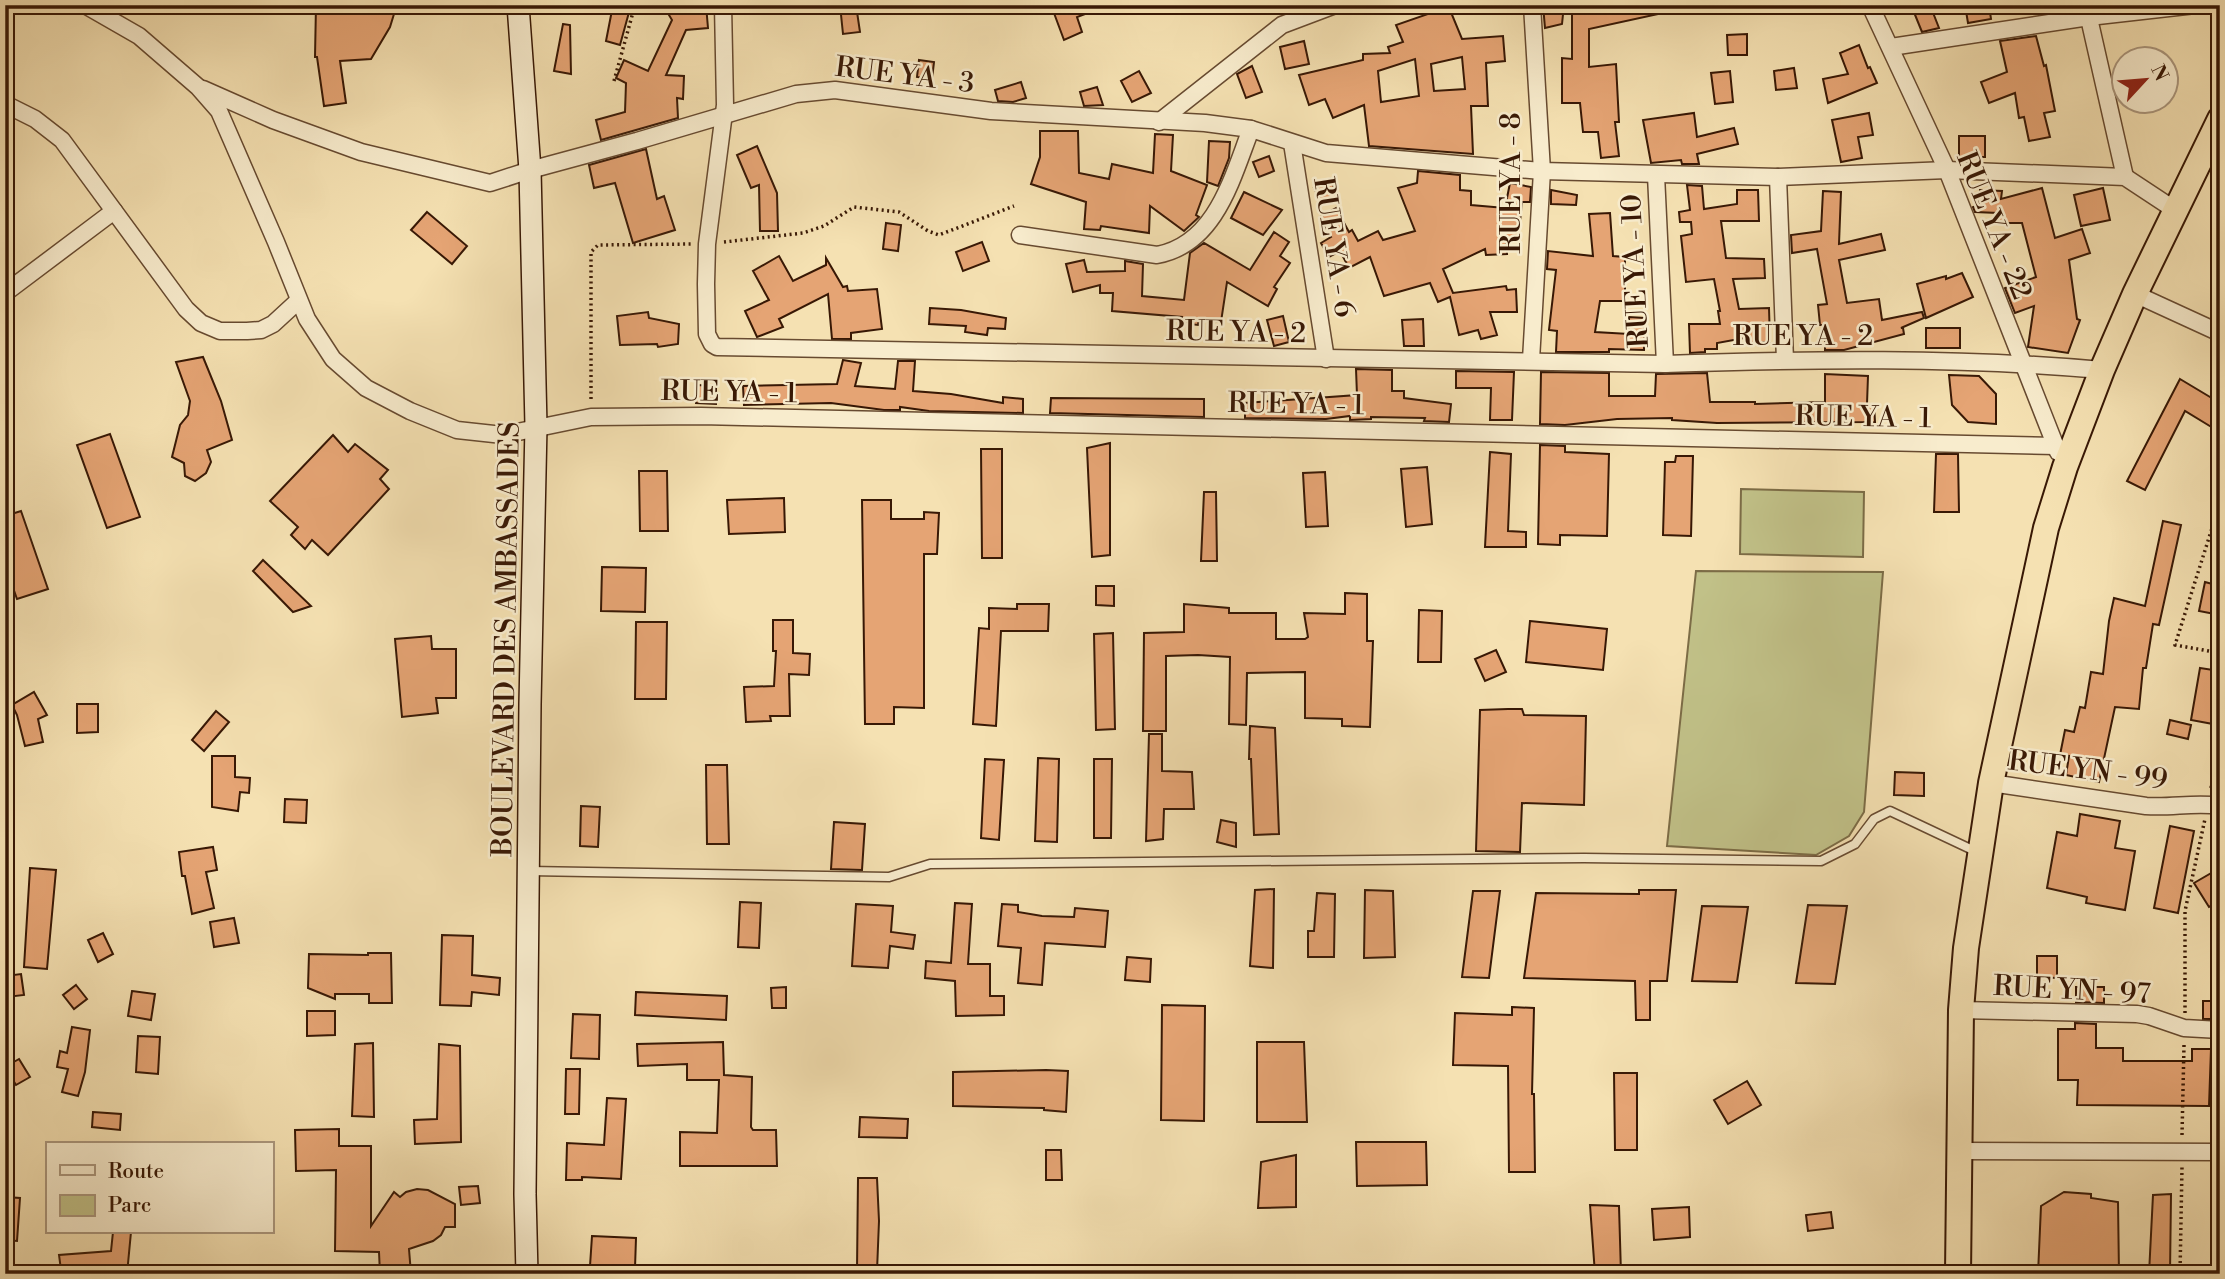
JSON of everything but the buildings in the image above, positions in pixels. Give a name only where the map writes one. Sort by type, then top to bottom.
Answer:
[{"type":"highway","points":[[1958,1274],[1961,1010],[1966,948],[1990,783],[2060,457],[2175,210],[2217,133]]},
{"type":"main road","name":"BOULEVARD DES AMBASSADES","points":[[518,5],[530,170],[536,426],[525,1194],[527,1274]]},
{"type":"street","points":[[85,5],[139,36],[198,87]]},
{"type":"street","name":"RUE YA - 2","points":[[723,5],[724,116],[707,244],[707,334],[712,344],[718,347],[1665,364],[1786,360],[2021,363],[2102,370]]},
{"type":"street","points":[[1159,122],[1282,26],[1335,5]]},
{"type":"street","name":"RUE YA - 8","points":[[1531,360],[1542,172],[1532,5]]},
{"type":"street","name":"RUE YA - 22","points":[[1870,5],[1947,170],[2060,457]]},
{"type":"street","points":[[1891,47],[2088,11],[2195,5]]},
{"type":"street","points":[[2088,11],[2125,177],[2175,210]]},
{"type":"street","name":"RUE YA - 3","points":[[198,87],[273,120],[361,152],[490,183],[796,94],[835,90],[991,111],[1205,123],[1251,129],[1326,153],[1542,172],[1778,177],[1947,170],[2125,177]]},
{"type":"street","name":"RUE YA - 1","points":[[198,87],[219,111],[276,242],[298,301],[320,342],[333,359],[366,388],[457,430],[503,435],[536,426],[591,417],[701,416],[1024,423],[2060,457]]},
{"type":"street","points":[[5,104],[35,119],[62,140],[186,309],[201,323],[220,331],[261,330],[273,324],[298,301]]},
{"type":"street","points":[[1020,235],[1157,255],[1174,252],[1207,227],[1223,198],[1251,129]]},
{"type":"street","name":"RUE YA - 6","points":[[1292,143],[1325,359]]},
{"type":"street","name":"RUE YA - 10","points":[[1656,176],[1665,364]]},
{"type":"street","points":[[1778,177],[1786,360]]},
{"type":"street","points":[[5,293],[114,211]]},
{"type":"street","points":[[2135,293],[2220,333]]},
{"type":"street","name":"RUE YN - 99","points":[[1990,783],[2163,808],[2214,805]]},
{"type":"street","name":"RUE YN - 97","points":[[1961,1010],[2137,1014],[2185,1028],[2220,1030]]},
{"type":"street","points":[[1959,1150],[2220,1152]]},
{"type":"lane","points":[[530,871],[889,877],[930,864],[1570,858],[1821,861],[1855,844],[1874,819],[1890,811],[1980,854]]},
{"type":"path","points":[[614,81],[635,5]]},
{"type":"path","points":[[591,417],[591,251],[598,245],[707,244],[803,233],[824,226],[855,207],[899,212],[928,231],[939,234],[1014,206]]},
{"type":"path","points":[[2220,503],[2175,645],[2220,653]]},
{"type":"path","points":[[2180,1274],[2185,911],[2214,805],[2220,736]]},
{"type":"green space","points":[[1741,489],[1864,492],[1863,557],[1740,554]]},
{"type":"green space","points":[[1696,571],[1883,572],[1864,812],[1849,836],[1816,855],[1667,846]]}]
